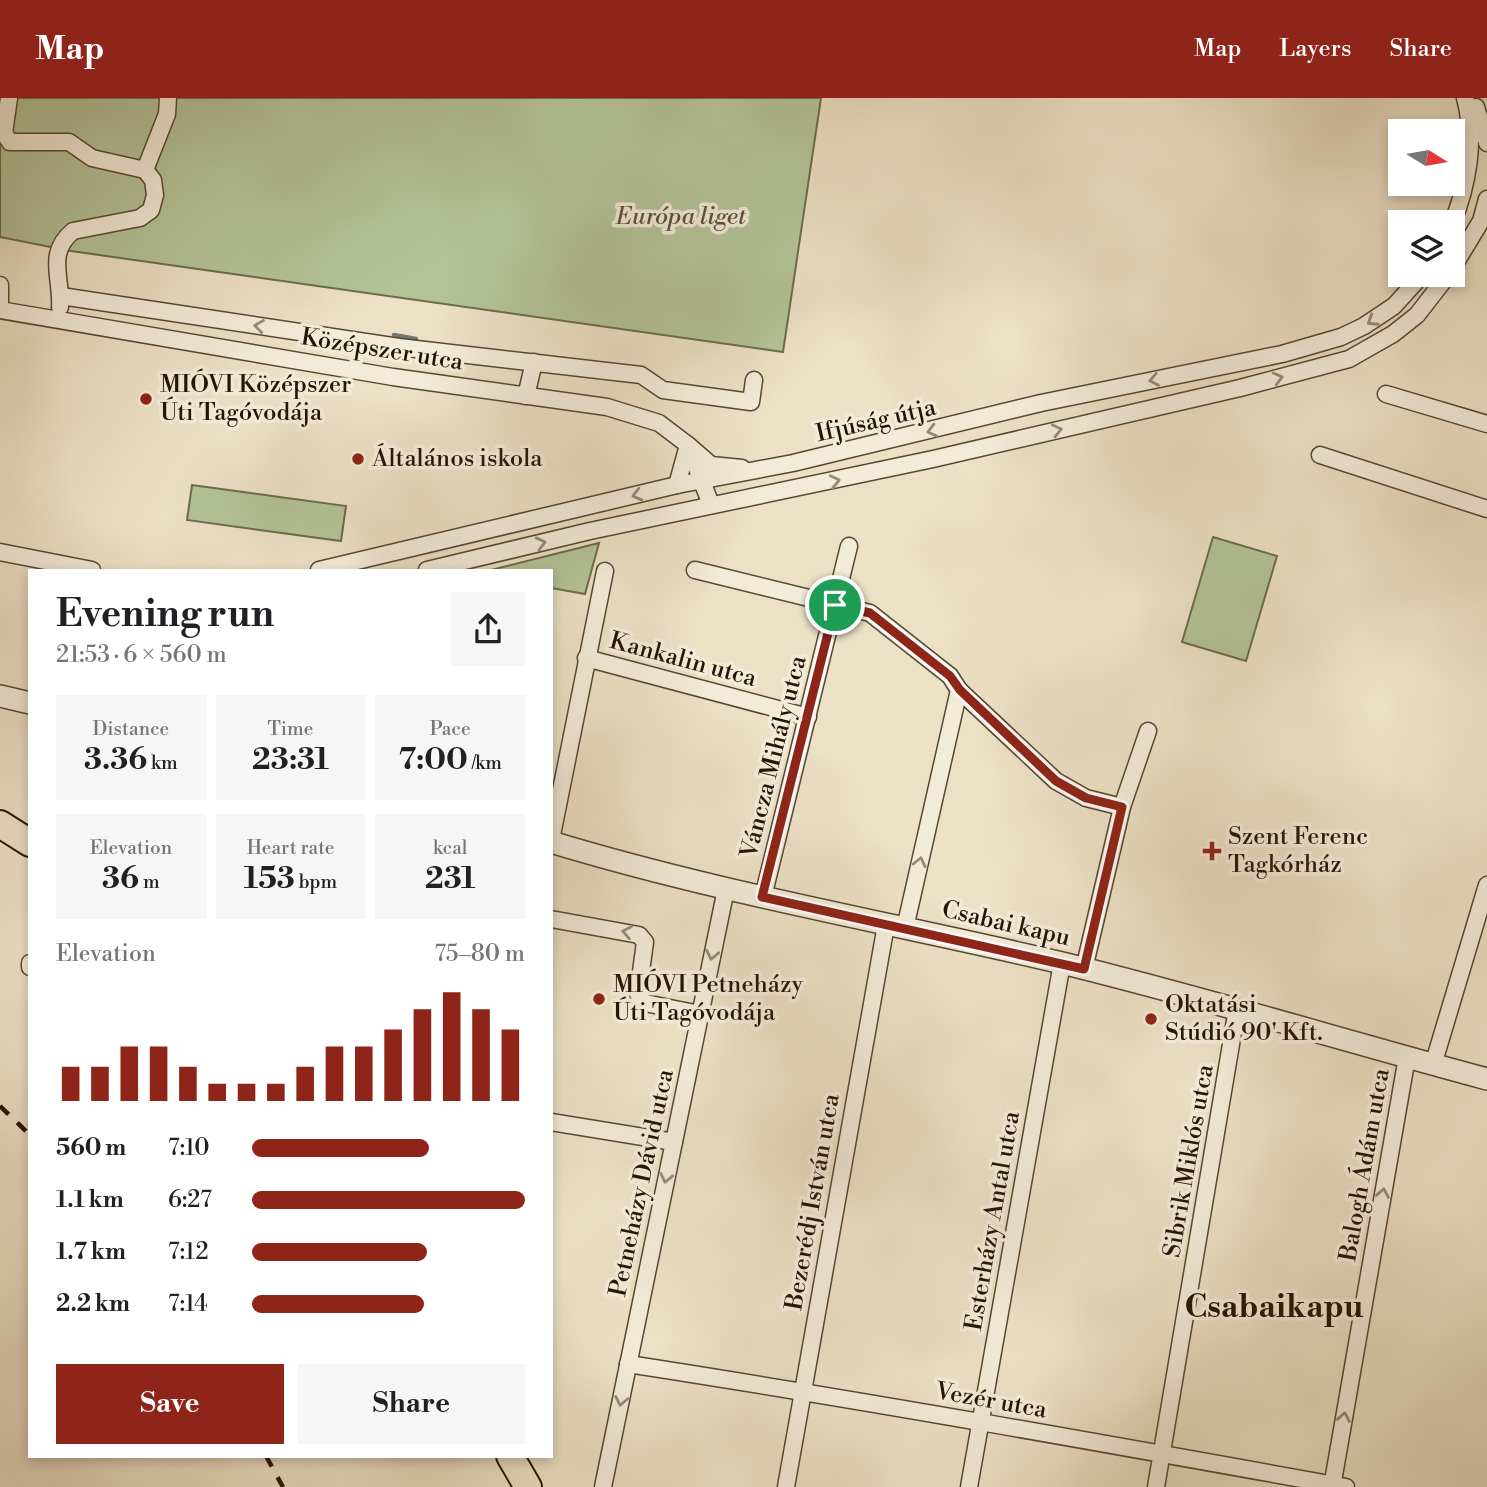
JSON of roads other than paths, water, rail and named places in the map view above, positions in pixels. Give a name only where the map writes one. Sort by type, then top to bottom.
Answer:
[{"type":"main road","points":[[0,824],[28,842]]},
{"type":"main road","points":[[511,1458],[528,1487]]},
{"type":"street","points":[[9,98],[4,133],[10,142],[69,142],[92,158],[145,170]]},
{"type":"street","points":[[60,318],[61,296],[55,262],[65,238],[73,232],[140,218],[151,210],[154,187],[145,170],[167,114],[168,98]]},
{"type":"street","points":[[1456,210],[1468,165],[1471,136],[1465,98]]},
{"type":"street","points":[[1468,165],[1487,144],[1475,98]]},
{"type":"street","points":[[1465,247],[1481,221],[1487,199]]},
{"type":"street","name":"Középszer utca","points":[[0,285],[0,308],[393,377],[607,407],[659,423],[688,445],[710,502]]},
{"type":"street","name":"Ifjúság útja","points":[[323,569],[677,485],[704,482],[934,431],[1041,403],[1282,354],[1341,337],[1364,326],[1394,306],[1411,287]]},
{"type":"street","name":"Ifjúság útja","points":[[431,569],[669,515],[795,490],[1240,388],[1349,359],[1393,334],[1417,314],[1438,287]]},
{"type":"street","name":"Középszer utca","points":[[61,296],[399,347],[640,375],[663,390],[751,402],[754,380]]},
{"type":"street","points":[[393,377],[399,347]]},
{"type":"street","points":[[526,396],[534,362]]},
{"type":"street","points":[[1386,394],[1487,424]]},
{"type":"street","points":[[677,485],[688,445],[711,465],[758,470]]},
{"type":"street","points":[[1320,455],[1487,509]]},
{"type":"street","name":"Ifjúság útja","points":[[669,515],[710,502],[788,487],[795,490]]},
{"type":"street","name":"Váncza Mihály utca","points":[[762,897],[849,546]]},
{"type":"street","points":[[0,552],[87,569]]},
{"type":"street","points":[[695,570],[870,613],[950,676],[960,690],[1056,781],[1086,798],[1122,807]]},
{"type":"street","points":[[553,831],[605,571]]},
{"type":"street","name":"Kankalin utca","points":[[586,658],[808,718]]},
{"type":"street","name":"Bezerédj István utca","points":[[786,1487],[802,1391],[895,927],[960,690]]},
{"type":"street","points":[[0,696],[28,703]]},
{"type":"street","points":[[1084,969],[1122,807],[1148,730]]},
{"type":"street","name":"Csabai kapu","points":[[553,842],[626,865],[1062,963],[1487,1079]]},
{"type":"street","points":[[1433,1065],[1487,885]]},
{"type":"street","name":"Petneházy Dávid utca","points":[[604,1487],[726,888]]},
{"type":"street","points":[[553,919],[639,934],[645,942],[638,994],[645,1003],[700,1014]]},
{"type":"street","name":"Esterházy Antal utca","points":[[969,1487],[1062,963]]},
{"type":"street","name":"Sibrik Miklós utca","points":[[1156,1487],[1237,1009]]},
{"type":"street","name":"Balogh Ádám utca","points":[[1337,1486],[1407,1057]]},
{"type":"street","points":[[553,1122],[674,1142]]},
{"type":"street","name":"Vezér utca","points":[[628,1364],[981,1421],[1337,1486]]},
{"type":"waterway","points":[[394,335],[416,339]]},
{"type":"railway","points":[[0,1106],[28,1133]]},
{"type":"railway","points":[[267,1458],[283,1487]]},
{"type":"place","name":"MIÓVI Középszer Úti Tagóvodája","points":[[146,399]]},
{"type":"place","name":"Általános iskola","points":[[358,459]]},
{"type":"place","name":"Szent Ferenc Tagkórház","points":[[1212,851]]},
{"type":"place","name":"MIÓVI Petneházy Úti Tagóvodája","points":[[599,999]]},
{"type":"place","name":"Oktatási Stúdió 90' Kft.","points":[[1151,1019]]},
{"type":"district","name":"Csabaikapu","points":[[1274,1307]]},
{"type":"park label","name":"Európa liget","points":[[681,217]]}]
